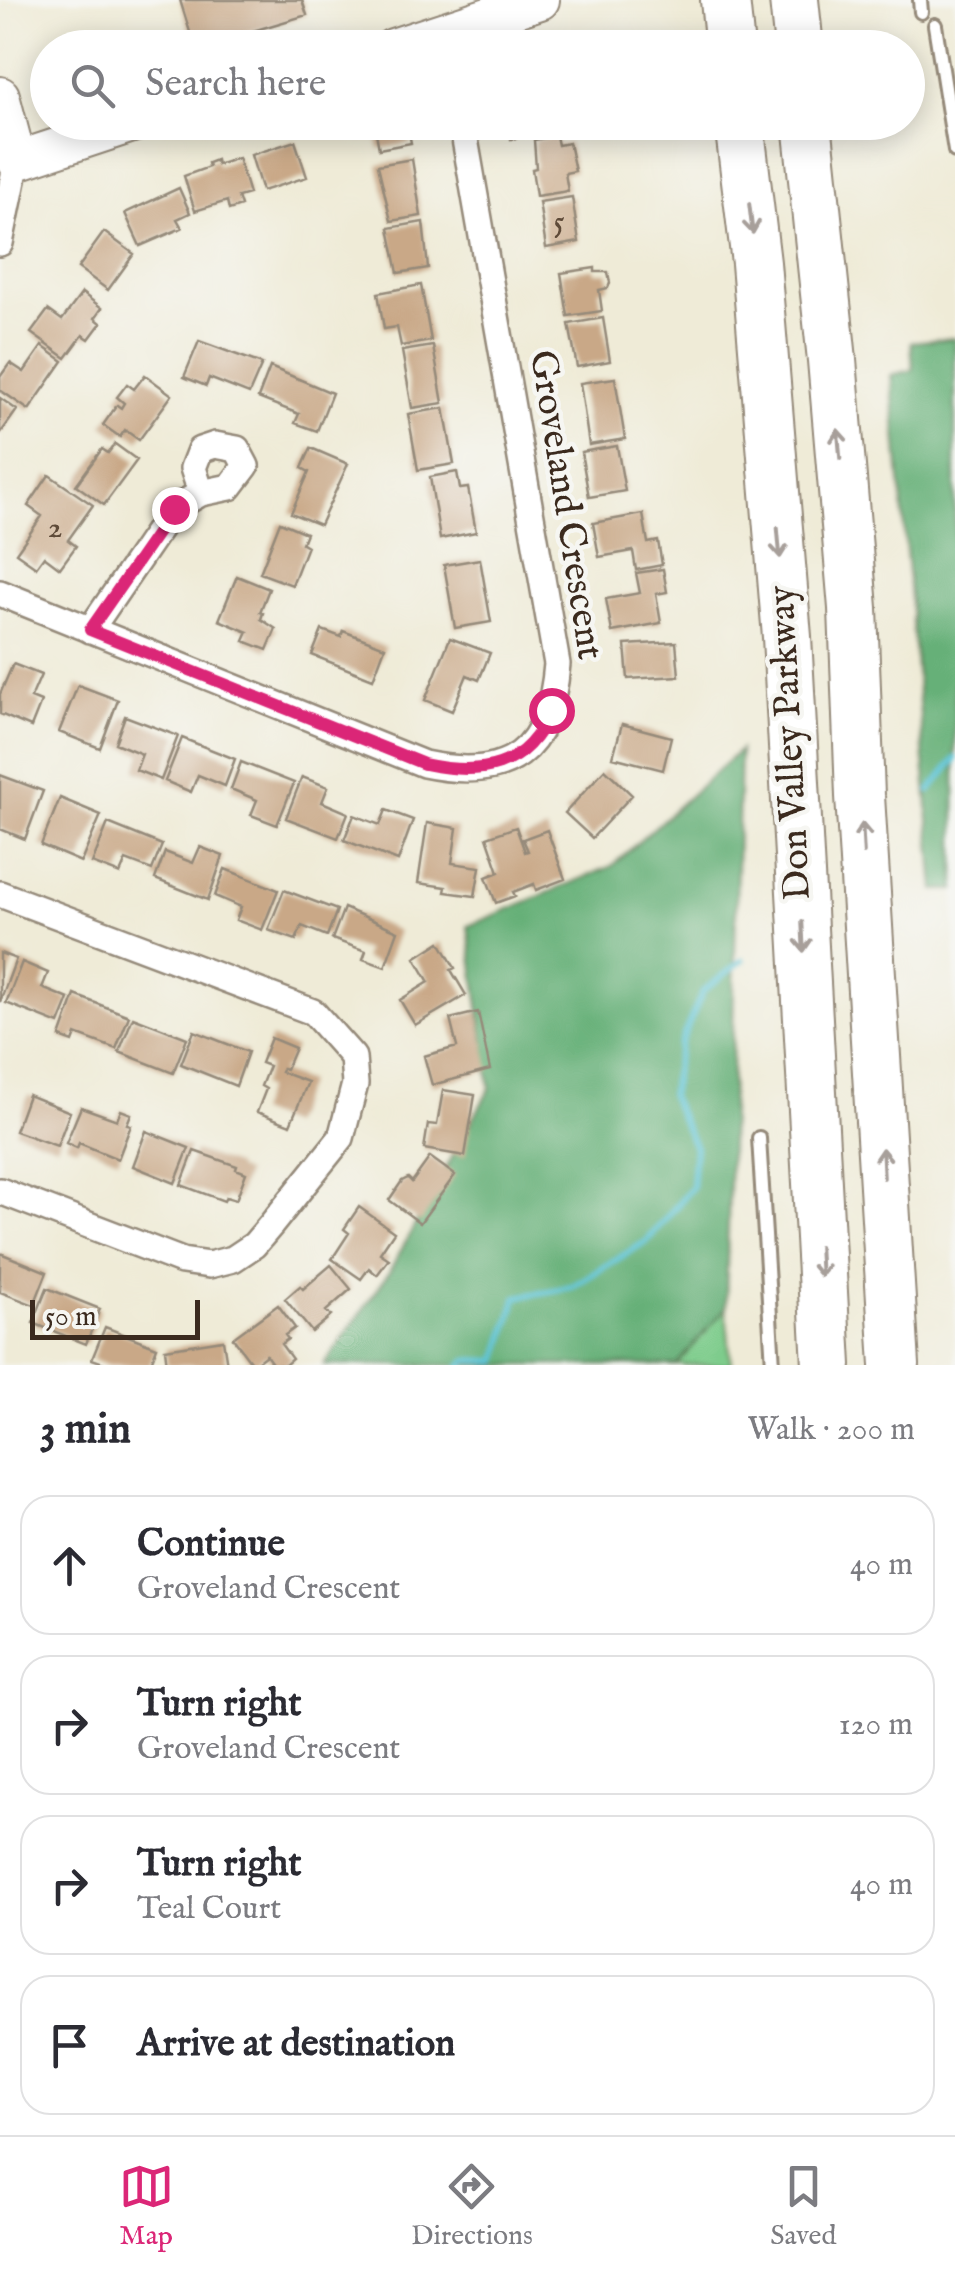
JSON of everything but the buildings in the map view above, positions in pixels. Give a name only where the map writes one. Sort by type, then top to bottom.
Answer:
[{"type":"highway","points":[[725,0],[728,30]]},
{"type":"highway","points":[[794,0],[797,30]]},
{"type":"highway","name":"Don Valley Parkway","points":[[741,140],[756,263],[787,637],[827,1365]]},
{"type":"highway","name":"Don Valley Parkway","points":[[809,140],[853,608],[895,1365]]},
{"type":"street","points":[[471,30],[540,0]]},
{"type":"street","points":[[0,96],[17,161],[0,243]]},
{"type":"street","points":[[17,161],[75,140]]},
{"type":"street","name":"Groveland Crescent","points":[[0,594],[424,764],[458,771],[486,770],[529,746],[542,731],[551,710],[557,664],[465,140]]},
{"type":"street","points":[[90,630],[174,509],[201,493]]},
{"type":"street","points":[[0,894],[313,1012],[353,1057],[356,1084],[341,1138],[262,1235],[233,1258],[209,1265],[182,1261],[0,1191]]},
{"type":"lane","points":[[935,25],[955,151]]},
{"type":"lane","points":[[759,1138],[773,1365]]},
{"type":"green space","points":[[955,338],[955,890],[935,890],[891,375],[913,370],[911,342]]},
{"type":"green space","points":[[740,750],[726,1308],[676,1365],[324,1365],[388,1274],[490,1088],[468,926],[612,866]]},
{"type":"green space","points":[[726,1308],[731,1365],[676,1365]]},
{"type":"waterway","points":[[930,791],[955,759]]},
{"type":"waterway","points":[[461,1365],[467,1360],[497,1361],[517,1297],[571,1287],[647,1241],[692,1187],[695,1147],[670,1096],[680,1044],[703,991],[743,960]]},
{"type":"route","points":[[174,509],[90,630],[424,764],[458,771],[486,770],[508,760],[542,731],[551,710]]}]
